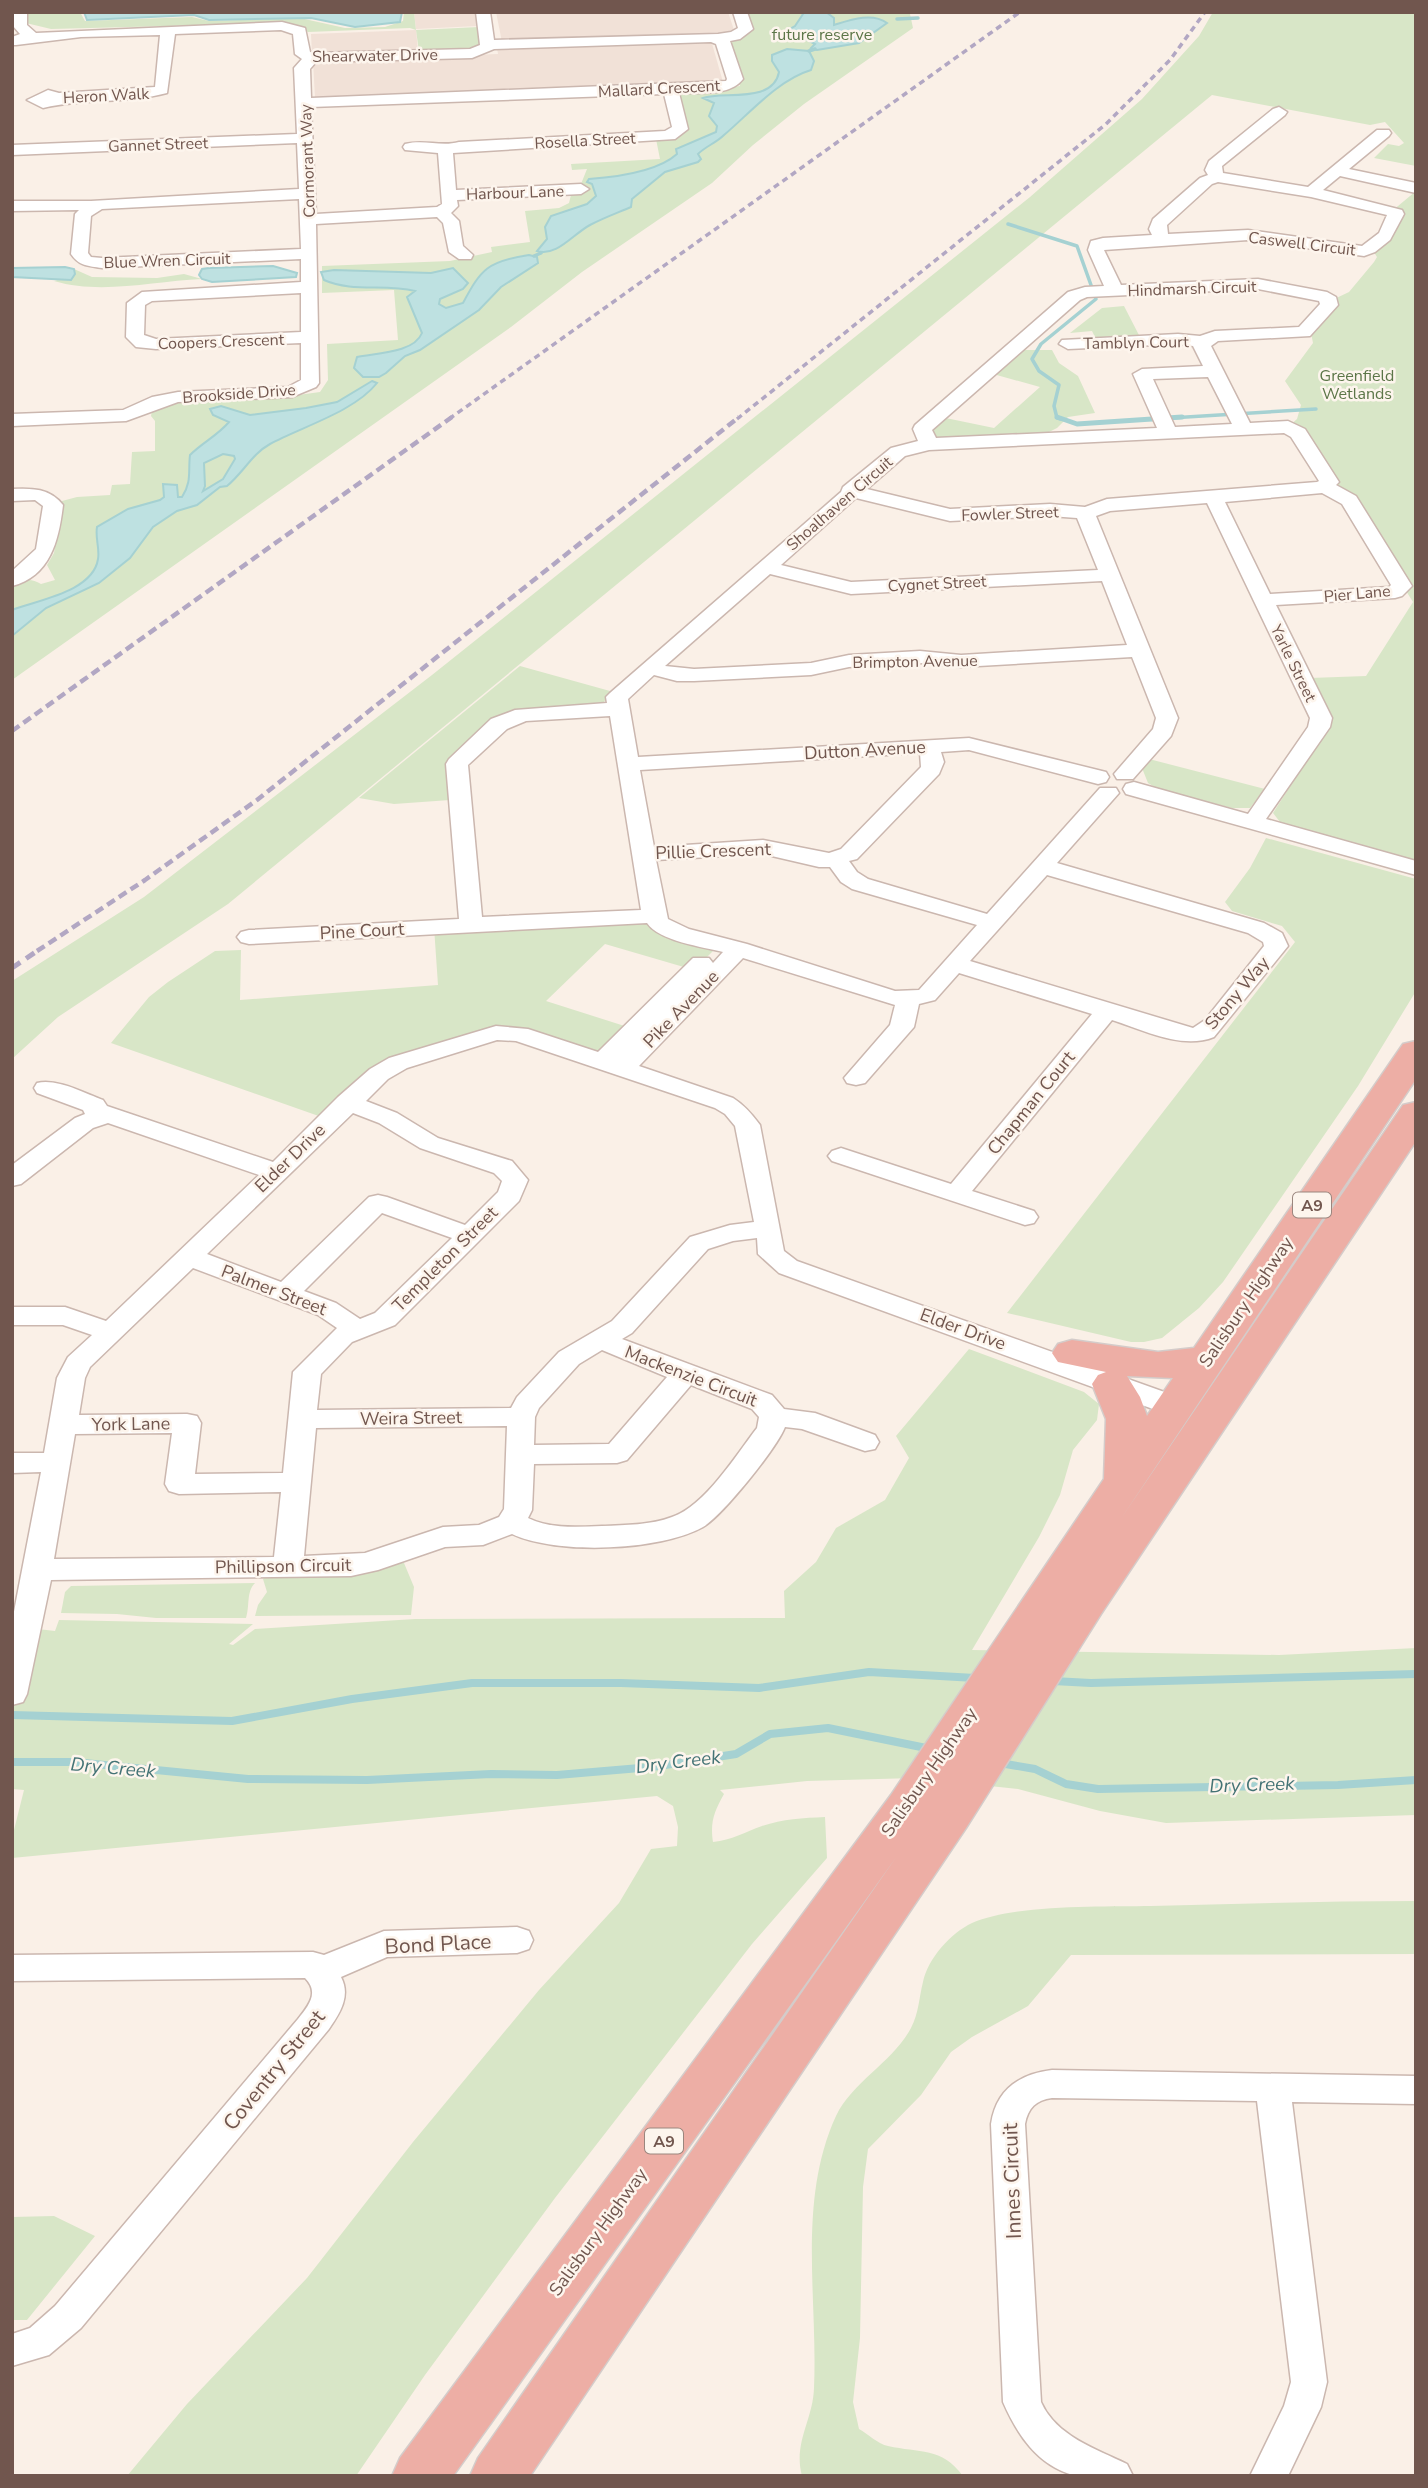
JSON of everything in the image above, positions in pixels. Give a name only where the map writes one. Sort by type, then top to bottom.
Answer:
[{"type":"highway","name":"Salisbury Highway","points":[[498,2476],[720,2153],[929,1811],[1192,1403],[1208,1357],[1416,1052]]},
{"type":"highway","name":"Salisbury Highway","points":[[1070,1596],[1124,1480],[1192,1403],[1416,1113]]},
{"type":"highway","points":[[1072,1353],[1158,1367],[1187,1365],[1208,1357]]},
{"type":"highway","points":[[1112,1384],[1124,1402],[1128,1418],[1124,1480]]},
{"type":"highway","name":"Salisbury Highway","points":[[420,2476],[929,1811]]},
{"type":"highway","points":[[527,2476],[589,2340]]},
{"type":"street","points":[[19,38],[20,12]]},
{"type":"street","points":[[483,12],[488,45],[703,36],[720,38],[744,31],[740,12]]},
{"type":"street","name":"Shearwater Drive","points":[[19,38],[81,33],[292,27],[300,30],[303,54],[312,58],[471,53],[484,50],[488,45]]},
{"type":"street","name":"Heron Walk","points":[[55,98],[161,99],[168,30]]},
{"type":"street","name":"Mallard Crescent","points":[[304,103],[721,86],[734,82],[720,38]]},
{"type":"street","name":"Cormorant Way","points":[[310,273],[302,68],[312,58]]},
{"type":"street","name":"Rosella Street","points":[[411,147],[430,146],[447,150],[458,147],[669,136],[680,129],[670,89]]},
{"type":"street","points":[[1217,177],[1213,170],[1215,164],[1279,112]]},
{"type":"street","points":[[1311,191],[1383,133]]},
{"type":"street","name":"Gannet Street","points":[[12,150],[304,138]]},
{"type":"street","points":[[308,219],[441,212],[449,208],[450,195],[444,156],[447,150]]},
{"type":"street","points":[[1337,171],[1416,189]]},
{"type":"street","points":[[1162,239],[1157,229],[1159,223],[1206,181],[1217,177],[1292,191],[1311,191],[1392,211],[1416,189]]},
{"type":"street","name":"Harbour Lane","points":[[450,195],[581,189]]},
{"type":"street","points":[[12,206],[92,206],[112,202],[307,194]]},
{"type":"street","name":"Blue Wren Circuit","points":[[92,206],[83,214],[79,254],[86,261],[310,273]]},
{"type":"street","name":"Caswell Circuit","points":[[1101,291],[1095,247],[1108,242],[1258,236],[1364,251],[1377,245],[1396,220],[1396,214],[1392,211]]},
{"type":"street","points":[[441,212],[451,221],[454,248],[465,255]]},
{"type":"street","name":"Brookside Drive","points":[[12,421],[126,415],[172,398],[298,391],[310,383],[310,273]]},
{"type":"street","name":"Coopers Crescent","points":[[309,337],[156,344],[142,342],[135,337],[136,303],[148,296],[310,273]]},
{"type":"street","name":"Hindmarsh Circuit","points":[[1101,291],[1258,284],[1316,295],[1330,301],[1304,332],[1215,336],[1203,342]]},
{"type":"street","points":[[929,444],[922,429],[1011,348],[1074,296],[1101,291]]},
{"type":"street","name":"Tamblyn Court","points":[[1069,344],[1178,338],[1203,342]]},
{"type":"street","points":[[1203,342],[1202,346],[1239,419]]},
{"type":"street","points":[[1164,424],[1142,374],[1214,371]]},
{"type":"street","name":"Shoalhaven Circuit","points":[[619,709],[617,697],[850,491],[898,452],[929,444],[1239,419],[1288,427],[1298,433],[1329,482],[1323,486]]},
{"type":"street","points":[[476,923],[471,920],[470,913],[457,764],[509,718],[619,709],[654,916],[659,924],[681,934],[893,998],[908,999],[928,995],[1042,866],[1103,785],[1123,793],[1167,722],[1087,513],[1107,505],[1307,490],[1323,486]]},
{"type":"street","name":"Pier Lane","points":[[1263,600],[1386,593],[1395,592],[1402,586],[1349,500],[1323,486]]},
{"type":"street","name":"Fowler Street","points":[[850,491],[950,515],[1050,510],[1087,513]]},
{"type":"street","points":[[12,495],[39,495],[47,497],[53,505],[47,551],[40,573],[12,580]]},
{"type":"street","name":"Yarle Street","points":[[1213,496],[1321,718],[1319,727],[1254,821]]},
{"type":"street","name":"Cygnet Street","points":[[766,567],[850,587],[1110,575]]},
{"type":"street","name":"Brimpton Avenue","points":[[650,668],[677,675],[694,675],[811,669],[849,661],[920,657],[961,661],[1140,650]]},
{"type":"street","name":"Dutton Avenue","points":[[628,764],[969,744],[1103,785]]},
{"type":"street","points":[[929,746],[933,762],[928,772],[849,853],[836,859],[849,877],[860,884],[991,922]]},
{"type":"street","points":[[1129,782],[1415,868]]},
{"type":"street","name":"Pillie Crescent","points":[[643,854],[772,848],[819,860],[836,859]]},
{"type":"street","name":"Stony Way","points":[[954,964],[1194,1036],[1204,1034],[1230,1005],[1276,942],[1271,935],[1256,928],[1042,866]]},
{"type":"street","name":"Pine Court","points":[[249,937],[476,923],[483,926],[654,916]]},
{"type":"street","name":"Pike Avenue","points":[[612,1066],[730,947]]},
{"type":"street","points":[[856,1078],[902,1027],[908,999]]},
{"type":"street","name":"Chapman Court","points":[[956,1194],[1107,1011]]},
{"type":"street","name":"Elder Drive","points":[[12,1694],[38,1570],[71,1378],[78,1363],[379,1074],[398,1063],[496,1033],[519,1034],[724,1103],[742,1116],[747,1125],[771,1254],[803,1274],[977,1333],[1112,1384],[1192,1403]]},
{"type":"street","points":[[46,1088],[94,1105],[98,1116]]},
{"type":"street","name":"Templeton Street","points":[[288,1567],[305,1378],[311,1367],[336,1340],[385,1319],[510,1195],[515,1180],[511,1173],[502,1167],[429,1143],[382,1115],[347,1102]]},
{"type":"street","points":[[12,1178],[83,1123],[98,1116],[116,1116],[277,1172]]},
{"type":"street","points":[[841,1156],[1025,1217]]},
{"type":"street","points":[[285,1294],[377,1203],[469,1235]]},
{"type":"street","points":[[511,1522],[518,1510],[522,1417],[527,1404],[562,1365],[578,1352],[622,1327],[699,1243],[734,1231],[769,1233]]},
{"type":"street","name":"Elder Drive","points":[[769,1233],[783,1247],[817,1263],[1072,1353],[1192,1403]]},
{"type":"street","name":"Palmer Street","points":[[187,1256],[327,1309],[344,1319],[356,1331]]},
{"type":"street","points":[[12,1316],[65,1316],[109,1331]]},
{"type":"street","name":"Mackenzie Circuit","points":[[511,1522],[534,1532],[556,1535],[653,1532],[681,1526],[706,1508],[771,1430],[774,1417],[771,1409],[762,1402],[615,1347],[605,1338]]},
{"type":"street","points":[[520,1455],[617,1454],[685,1374]]},
{"type":"street","name":"Weira Street","points":[[301,1419],[522,1417]]},
{"type":"street","name":"Mackenzie Circuit","points":[[774,1417],[806,1420],[865,1443]]},
{"type":"street","name":"York Lane","points":[[64,1425],[187,1423],[179,1484],[297,1482]]},
{"type":"street","points":[[12,1463],[58,1462]]},
{"type":"street","name":"Phillipson Circuit","points":[[38,1570],[360,1564],[443,1537],[495,1532],[511,1522]]},
{"type":"street","name":"Bond Place","points":[[321,1971],[384,1944],[517,1940]]},
{"type":"street","points":[[12,1968],[313,1965],[321,1971]]},
{"type":"street","name":"Coventry Street","points":[[12,2350],[25,2349],[45,2339],[68,2317],[324,2011],[330,1998],[329,1986],[321,1971]]},
{"type":"street","name":"Innes Circuit","points":[[1113,2476],[1054,2447],[1031,2424],[1022,2402],[1009,2110],[1019,2096],[1031,2088],[1046,2084],[1416,2090]]},
{"type":"street","points":[[1269,2476],[1302,2407],[1309,2382],[1273,2088]]},
{"type":"shaded area","points":[[414,12],[476,12],[478,26],[416,29]]},
{"type":"shaded area","points":[[496,12],[728,12],[735,33],[502,42]]},
{"type":"shaded area","points":[[416,30],[418,51],[312,55],[311,34]]},
{"type":"shaded area","points":[[711,40],[723,82],[315,98],[313,61],[498,54],[497,48]]},
{"type":"green space","points":[[27,12],[80,12],[85,21],[192,17],[209,21],[300,18],[345,28],[385,27],[403,21],[404,12],[414,12],[416,30],[410,28],[308,32],[299,26],[283,23],[51,29],[26,23]]},
{"type":"green space","name":"future reserve","points":[[744,12],[907,12],[910,14],[913,28],[804,104],[753,145],[712,183],[582,272],[511,327],[12,680],[12,585],[27,580],[41,584],[55,580],[47,565],[54,553],[62,501],[77,497],[110,495],[112,485],[130,484],[132,452],[155,451],[155,421],[151,416],[152,411],[178,401],[291,396],[320,392],[328,380],[327,344],[398,340],[394,290],[322,293],[322,266],[450,261],[492,252],[491,247],[530,242],[525,211],[559,208],[569,203],[571,195],[584,193],[581,184],[587,169],[572,170],[571,164],[660,159],[656,139],[680,136],[687,129],[678,93],[740,86],[729,42],[751,31]]},
{"type":"green space","points":[[1213,12],[1416,12],[1416,166],[1374,158],[1388,144],[1399,146],[1404,143],[1385,122],[1370,125],[1212,95],[228,904],[58,1017],[12,1059],[12,981],[144,897],[432,675],[1030,197],[1142,99],[1199,36]]},
{"type":"green space","points":[[479,27],[481,47],[419,52],[416,30]]},
{"type":"green space","name":"Greenfield Wetlands","points":[[1416,191],[1416,860],[1280,822],[1273,813],[1332,721],[1310,678],[1366,676],[1413,602],[1349,500],[1288,427],[1297,419],[1301,405],[1285,381],[1313,343],[1310,328],[1330,301],[1349,292],[1374,262],[1377,257],[1372,249],[1392,211]]},
{"type":"green space","points":[[74,269],[92,277],[157,278],[184,274],[202,279],[109,287],[54,281],[72,276]]},
{"type":"green space","points":[[1124,306],[1141,339],[1096,339],[1092,331],[1070,333],[1102,308]]},
{"type":"green space","points":[[1022,350],[1052,350],[1059,363],[1078,376],[1095,413],[1068,417],[1057,428],[1037,438],[929,444],[923,434],[936,416],[994,428],[1040,387],[986,372]]},
{"type":"green space","points":[[520,666],[610,691],[603,704],[530,710],[452,757],[450,800],[394,804],[359,798]]},
{"type":"green space","points":[[1149,759],[1265,789],[1250,808],[1232,808],[1158,789],[1148,783],[1142,768]]},
{"type":"green space","points":[[1266,838],[1416,879],[1416,991],[1358,1086],[1223,1282],[1199,1308],[1162,1338],[1131,1342],[1007,1313],[1295,942],[1282,926],[1232,911],[1225,902],[1250,868]]},
{"type":"green space","points":[[654,916],[720,944],[694,970],[605,944],[546,1001],[634,1029],[602,1062],[519,1034],[398,1064],[330,1120],[111,1043],[149,997],[215,951],[241,950],[240,1000],[438,985],[434,927]]},
{"type":"green space","points":[[969,1349],[1084,1392],[1099,1404],[1097,1420],[1073,1450],[1060,1495],[1039,1537],[972,1650],[1279,1655],[1416,1648],[1416,1815],[1166,1823],[1100,1811],[1018,1789],[914,1778],[807,1781],[720,1790],[724,1794],[714,1817],[713,1842],[778,1822],[825,1817],[827,1858],[752,1944],[555,2198],[425,2375],[356,2476],[127,2476],[187,2404],[307,2278],[413,2142],[539,1990],[619,1903],[651,1849],[677,1846],[678,1827],[673,1806],[657,1796],[12,1858],[12,1838],[24,1790],[12,1789],[12,1626],[55,1631],[59,1620],[253,1624],[229,1644],[233,1645],[255,1629],[415,1619],[785,1618],[784,1591],[816,1562],[836,1528],[885,1500],[909,1458],[896,1436]]},
{"type":"green space","points":[[404,1563],[414,1587],[411,1615],[255,1616],[258,1605],[267,1592],[263,1579],[266,1576],[363,1573]]},
{"type":"green space","points":[[255,1583],[249,1595],[246,1618],[156,1618],[61,1613],[65,1592],[71,1586]]},
{"type":"green space","points":[[1416,1901],[1416,1954],[1071,1955],[1028,2006],[972,2037],[951,2052],[921,2095],[868,2149],[863,2187],[860,2338],[853,2402],[859,2429],[873,2439],[888,2446],[938,2456],[947,2460],[963,2476],[802,2476],[800,2453],[814,2388],[813,2216],[824,2148],[843,2104],[894,2051],[911,2028],[926,1973],[935,1955],[949,1940],[972,1923],[1011,1912],[1085,1907]]},
{"type":"green space","points":[[54,2216],[95,2236],[27,2320],[12,2320],[12,2217]]},
{"type":"water","points":[[84,12],[402,12],[400,22],[355,27],[311,18],[209,20],[194,15],[87,20]]},
{"type":"water","points":[[800,12],[826,12],[834,18],[834,25],[868,17],[887,23],[859,43],[817,50],[811,48],[815,44],[788,30],[795,26],[803,14]]},
{"type":"water","points":[[787,49],[809,51],[814,61],[811,70],[787,81],[765,98],[721,138],[698,154],[701,159],[698,162],[665,172],[632,199],[631,207],[590,225],[558,248],[537,251],[547,239],[545,227],[551,216],[587,204],[596,196],[592,184],[587,182],[589,179],[624,175],[659,165],[677,154],[676,149],[716,132],[717,126],[709,116],[714,103],[703,98],[767,89],[775,82],[779,72],[772,61],[772,55]]},
{"type":"water","points":[[529,255],[537,257],[538,263],[501,287],[479,310],[420,350],[405,356],[379,377],[363,377],[354,368],[357,357],[394,351],[418,340],[422,333],[407,297],[415,291],[335,284],[324,280],[321,272],[334,270],[431,273],[453,268],[468,283],[463,289],[440,299],[439,304],[446,308],[463,303],[487,268],[504,260]]},
{"type":"water","points":[[273,266],[297,273],[296,277],[212,282],[199,275],[202,269],[209,268]]},
{"type":"water","points":[[12,268],[74,269],[75,274],[71,280],[12,277]]},
{"type":"water","points":[[372,381],[377,383],[341,411],[264,448],[227,486],[220,487],[197,505],[177,511],[153,527],[130,558],[99,583],[46,608],[12,636],[12,610],[75,587],[94,570],[98,559],[97,527],[128,509],[160,500],[164,497],[163,484],[177,485],[178,497],[182,497],[188,481],[190,455],[229,422],[213,415],[210,409],[221,406],[250,415],[337,402]],"holes":[[[223,454],[234,456],[235,459],[223,479],[203,491],[204,463]]]},
{"type":"waterway","points":[[897,19],[918,18]]},
{"type":"waterway","points":[[809,51],[815,49]]},
{"type":"waterway","points":[[1008,224],[1077,246],[1096,299],[1041,344],[1032,359],[1039,371],[1059,385],[1054,406],[1057,418],[1061,419]]},
{"type":"waterway","points":[[534,256],[541,253]]},
{"type":"waterway","points":[[1154,419],[1316,409]]},
{"type":"waterway","points":[[1057,417],[1077,424],[1182,417]]},
{"type":"waterway","name":"Dry Creek","points":[[12,1715],[232,1721],[352,1699],[472,1683],[621,1683],[759,1688],[869,1672],[975,1678]]},
{"type":"waterway","name":"Dry Creek","points":[[1053,1681],[1091,1683],[1416,1674]]},
{"type":"waterway","name":"Dry Creek","points":[[12,1762],[74,1762],[248,1779],[367,1780],[491,1774],[557,1775],[652,1767],[736,1754],[770,1734],[828,1728],[931,1749]]},
{"type":"waterway","name":"Dry Creek","points":[[1000,1763],[1035,1769],[1066,1784],[1098,1789],[1338,1785],[1416,1780]]},
{"type":"railway","points":[[449,419],[1020,12]]},
{"type":"railway","points":[[737,419],[1106,124],[1170,60],[1205,12]]},
{"type":"railway","points":[[12,731],[452,417]]},
{"type":"railway","points":[[39,950],[145,880],[257,800],[739,417]]},
{"type":"railway","points":[[12,968],[39,950]]}]
